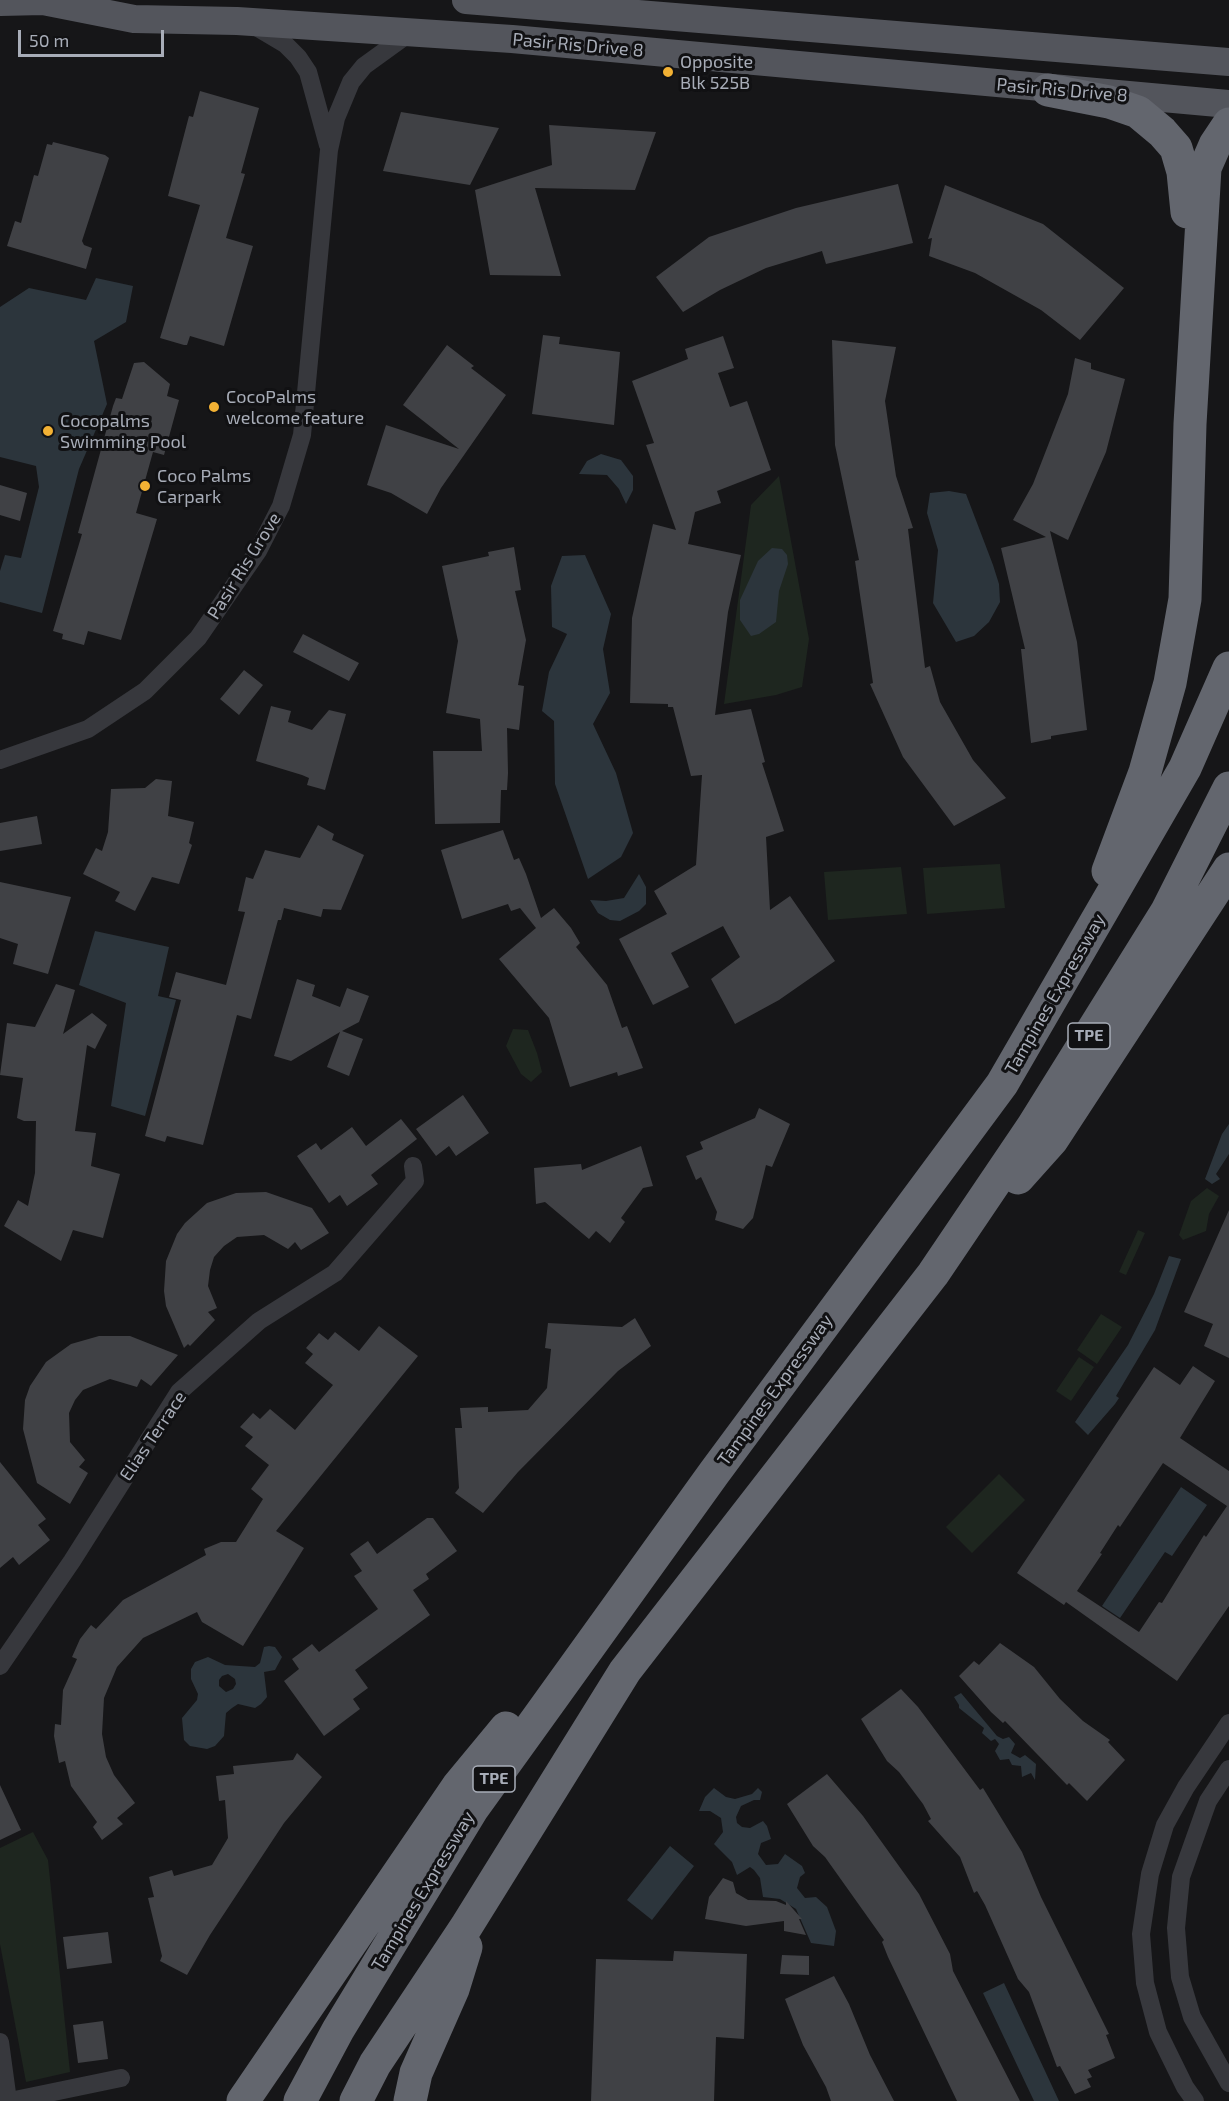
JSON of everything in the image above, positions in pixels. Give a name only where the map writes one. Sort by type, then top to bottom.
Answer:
[{"type":"highway","points":[[1048,90],[1109,102],[1138,112],[1162,132],[1176,148],[1183,172],[1187,219],[1198,282]]},
{"type":"highway","points":[[1086,940],[1088,913],[1106,876],[1145,772],[1170,683],[1185,599],[1205,168],[1215,145],[1229,124]]},
{"type":"highway","name":"Tampines Expressway","points":[[300,2101],[338,2030],[473,1808],[714,1473],[1002,1084],[1185,768],[1229,668]]},
{"type":"highway","name":"TPE","points":[[356,2101],[375,2064],[466,1927],[625,1671],[933,1274],[1033,1126],[1167,910],[1229,788]]},
{"type":"highway","points":[[933,1274],[1052,1140],[1229,869]]},
{"type":"highway","points":[[243,2101],[458,1786],[714,1473]]},
{"type":"highway","points":[[410,2101],[416,2073],[459,1972],[466,1948],[466,1927]]},
{"type":"main road","name":"Pasir Ris Drive 8","points":[[466,0],[1229,62]]},
{"type":"main road","name":"Pasir Ris Drive 8","points":[[0,2],[43,1],[134,19],[247,21],[412,31],[1048,90],[1229,104]]},
{"type":"street","name":"Pasir Ris Grove","points":[[247,21],[285,45],[298,57],[308,72],[329,150]]},
{"type":"street","name":"Pasir Ris Grove","points":[[0,760],[88,729],[145,691],[198,638],[258,551],[281,506],[302,435],[329,150],[336,118],[351,82],[373,59],[412,31]]},
{"type":"street","name":"Elias Terrace","points":[[0,1666],[72,1562],[179,1392],[259,1321],[336,1272],[415,1181],[413,1166]]},
{"type":"street","points":[[1195,2101],[1158,2032],[1145,1983],[1142,1934],[1150,1874],[1165,1825],[1186,1787],[1229,1723]]},
{"type":"street","points":[[1229,1769],[1208,1801],[1181,1877],[1176,1928],[1180,1977],[1192,2017],[1229,2083]]},
{"type":"street","points":[[0,2042],[9,2101],[120,2078]]},
{"type":"shaded area","name":"Cocopalms Swimming Pool","points":[[96,278],[133,286],[126,322],[94,341],[107,404],[79,469],[42,613],[0,602],[0,571],[5,555],[21,558],[39,487],[36,466],[0,457],[0,307],[29,288],[86,300]]},
{"type":"shaded area","points":[[601,454],[621,460],[633,476],[633,490],[626,504],[619,489],[607,475],[579,474],[587,461]]},
{"type":"shaded area","points":[[779,476],[809,639],[802,687],[776,695],[724,704],[751,505]]},
{"type":"shaded area","points":[[949,491],[966,494],[999,584],[1000,602],[989,622],[974,636],[956,642],[933,603],[938,550],[927,513],[930,493]]},
{"type":"shaded area","points":[[772,548],[782,549],[787,555],[788,564],[779,591],[776,622],[759,634],[751,636],[740,620],[740,600],[758,561]]},
{"type":"shaded area","points":[[585,555],[611,614],[603,649],[610,693],[593,724],[616,773],[633,833],[621,857],[588,879],[555,784],[554,721],[542,711],[549,672],[567,634],[552,627],[551,586],[562,556]]},
{"type":"shaded area","points":[[1000,864],[1005,908],[927,914],[923,868]]},
{"type":"shaded area","points":[[901,867],[907,914],[828,920],[824,872]]},
{"type":"shaded area","points":[[639,874],[646,887],[646,904],[639,911],[620,921],[610,920],[598,913],[590,900],[606,901],[624,898]]},
{"type":"shaded area","points":[[95,931],[169,947],[158,996],[176,1000],[145,1116],[111,1106],[126,1003],[79,985]]},
{"type":"shaded area","points":[[513,1029],[528,1030],[537,1053],[542,1072],[531,1082],[521,1074],[506,1046]]},
{"type":"shaded area","points":[[1229,1124],[1229,1154],[1216,1174],[1220,1179],[1212,1184],[1205,1179],[1222,1134]]},
{"type":"shaded area","points":[[1207,1188],[1219,1196],[1209,1214],[1206,1231],[1183,1240],[1179,1235],[1191,1201]]},
{"type":"shaded area","points":[[1138,1230],[1145,1233],[1126,1275],[1119,1272]]},
{"type":"shaded area","points":[[1169,1256],[1181,1259],[1155,1330],[1116,1396],[1119,1398],[1088,1435],[1075,1422],[1128,1345],[1154,1294]]},
{"type":"shaded area","points":[[1101,1314],[1122,1327],[1097,1364],[1077,1350]]},
{"type":"shaded area","points":[[1079,1357],[1094,1367],[1071,1401],[1056,1391]]},
{"type":"shaded area","points":[[999,1474],[1025,1500],[972,1553],[946,1527]]},
{"type":"shaded area","points":[[1181,1487],[1207,1505],[1172,1556],[1165,1552],[1120,1618],[1102,1606]]},
{"type":"shaded area","points":[[264,1647],[275,1647],[282,1657],[275,1670],[264,1672],[267,1697],[255,1708],[238,1704],[226,1713],[224,1736],[215,1746],[207,1749],[190,1746],[184,1740],[182,1718],[197,1700],[198,1694],[191,1679],[191,1669],[195,1662],[208,1657],[225,1665],[255,1667],[260,1663]],"holes":[[[228,1674],[235,1679],[236,1684],[233,1689],[226,1692],[219,1686],[222,1676]]]},
{"type":"shaded area","points":[[961,1693],[997,1736],[1003,1739],[1009,1737],[1015,1744],[1011,1753],[1020,1758],[1025,1755],[1036,1764],[1035,1780],[1031,1773],[1022,1777],[1021,1766],[1012,1765],[1009,1759],[1000,1760],[995,1751],[999,1744],[995,1739],[991,1741],[982,1733],[984,1728],[959,1708],[954,1697]]},
{"type":"shaded area","points":[[714,1788],[726,1797],[735,1799],[752,1794],[758,1788],[762,1792],[760,1800],[754,1800],[741,1806],[736,1817],[737,1823],[742,1827],[750,1828],[763,1821],[767,1826],[771,1839],[761,1843],[758,1854],[766,1865],[778,1864],[785,1854],[802,1866],[805,1873],[800,1877],[797,1888],[805,1898],[816,1897],[827,1907],[836,1931],[834,1946],[811,1943],[796,1909],[780,1899],[763,1897],[760,1878],[750,1867],[737,1875],[732,1862],[714,1844],[723,1832],[721,1818],[710,1811],[699,1811],[705,1797]]},
{"type":"shaded area","points":[[33,1832],[48,1860],[70,2072],[26,2082],[0,1944],[0,1848]]},
{"type":"shaded area","points":[[670,1846],[694,1866],[652,1920],[627,1900]]},
{"type":"shaded area","points":[[1004,1983],[1059,2101],[1034,2101],[983,1993]]},
{"type":"building","points":[[200,91],[259,108],[241,173],[245,174],[226,238],[253,246],[224,346],[190,336],[187,345],[160,338],[200,205],[168,196],[189,116],[193,117]]},
{"type":"building","points":[[401,112],[499,128],[470,185],[383,171]]},
{"type":"building","points":[[549,125],[656,132],[635,190],[535,188],[561,276],[490,275],[475,190],[552,165]]},
{"type":"building","points":[[53,142],[109,158],[82,241],[84,245],[92,248],[86,269],[7,246],[15,221],[21,223],[34,175],[38,176],[47,144],[52,145]]},
{"type":"building","points":[[898,184],[913,243],[826,264],[822,251],[766,268],[720,290],[683,312],[656,277],[709,237],[796,208]]},
{"type":"building","points":[[945,185],[1043,224],[1124,288],[1080,340],[1041,310],[975,273],[929,256],[932,238],[928,239]]},
{"type":"building","points":[[543,335],[560,337],[559,344],[620,352],[614,425],[532,414]]},
{"type":"building","points":[[723,336],[734,368],[718,373],[730,407],[747,401],[771,470],[717,491],[721,503],[695,512],[688,544],[741,555],[728,612],[715,715],[751,709],[765,762],[762,763],[784,831],[766,837],[770,910],[790,896],[835,961],[779,1000],[735,1024],[711,979],[740,957],[723,926],[671,953],[689,987],[653,1005],[619,939],[667,914],[654,891],[696,865],[702,775],[691,776],[673,707],[668,707],[668,704],[630,703],[632,618],[653,524],[676,530],[646,445],[654,443],[632,381],[688,359],[685,349]]},
{"type":"building","points":[[832,340],[896,347],[885,401],[896,476],[913,528],[908,529],[925,668],[930,666],[940,702],[973,760],[1006,798],[954,826],[903,757],[870,684],[873,683],[855,561],[859,560],[835,445]]},
{"type":"building","points":[[447,345],[474,366],[471,368],[506,395],[441,488],[427,514],[391,493],[367,485],[386,425],[459,449],[403,405]]},
{"type":"building","points":[[1075,358],[1091,363],[1091,369],[1125,379],[1106,452],[1068,540],[1050,531],[1077,642],[1087,730],[1051,736],[1051,739],[1031,743],[1021,649],[1025,649],[1001,548],[1046,537],[1013,520],[1033,484],[1068,394]]},
{"type":"building","points":[[144,362],[170,384],[167,396],[179,400],[164,455],[153,452],[136,513],[157,519],[121,640],[88,631],[84,645],[62,639],[63,634],[53,631],[82,534],[78,533],[113,406],[116,398],[122,399],[134,363]]},
{"type":"building","points":[[0,485],[27,493],[20,521],[0,515]]},
{"type":"building","points":[[514,547],[521,590],[515,591],[526,640],[518,685],[524,686],[519,730],[507,728],[507,790],[501,790],[500,823],[435,824],[433,751],[482,751],[480,719],[446,713],[458,641],[442,566],[489,556],[488,552]]},
{"type":"building","points":[[303,634],[359,663],[349,681],[293,652]]},
{"type":"building","points":[[244,670],[263,685],[239,715],[220,699]]},
{"type":"building","points":[[271,706],[291,711],[288,722],[312,730],[329,710],[346,714],[325,790],[307,785],[309,778],[302,775],[256,761]]},
{"type":"building","points":[[156,779],[172,781],[168,816],[194,822],[189,843],[192,845],[179,884],[152,877],[135,911],[115,901],[120,892],[83,874],[96,848],[102,851],[108,832],[111,789],[145,788]]},
{"type":"building","points":[[37,816],[42,844],[0,851],[0,823]]},
{"type":"building","points":[[318,825],[334,834],[332,840],[364,855],[341,910],[323,909],[321,917],[284,908],[281,920],[278,920],[251,1019],[237,1015],[203,1145],[167,1136],[165,1142],[145,1136],[181,1000],[169,997],[176,972],[226,985],[245,912],[238,911],[246,877],[253,879],[265,850],[300,858]]},
{"type":"building","points":[[503,830],[514,860],[519,858],[526,874],[541,918],[554,908],[571,928],[580,943],[576,947],[607,985],[622,1028],[627,1026],[643,1068],[618,1076],[617,1072],[570,1087],[549,1018],[499,959],[536,928],[520,908],[511,911],[508,904],[462,919],[441,850]]},
{"type":"building","points":[[0,882],[71,897],[48,974],[13,964],[18,944],[0,938]]},
{"type":"building","points":[[297,979],[315,985],[312,996],[340,1007],[347,988],[369,996],[359,1022],[342,1031],[363,1039],[349,1076],[327,1067],[340,1032],[291,1061],[274,1056]]},
{"type":"building","points":[[56,984],[75,990],[63,1034],[92,1013],[107,1025],[95,1049],[87,1045],[75,1131],[96,1133],[91,1166],[120,1174],[103,1238],[73,1230],[61,1261],[4,1226],[18,1200],[28,1206],[35,1173],[36,1121],[24,1121],[17,1118],[23,1078],[0,1075],[7,1023],[35,1027]]},
{"type":"building","points":[[463,1095],[489,1133],[456,1156],[449,1146],[436,1156],[416,1129]]},
{"type":"building","points":[[759,1108],[790,1124],[772,1167],[766,1165],[753,1218],[743,1229],[715,1220],[717,1212],[701,1177],[696,1180],[686,1156],[703,1149],[700,1142],[755,1118]]},
{"type":"building","points":[[401,1119],[417,1139],[371,1175],[378,1184],[347,1206],[340,1195],[329,1203],[297,1156],[316,1143],[321,1150],[352,1127],[366,1146]]},
{"type":"building","points":[[641,1146],[653,1186],[643,1188],[621,1218],[625,1222],[610,1243],[596,1231],[589,1239],[545,1202],[536,1204],[534,1168],[581,1164],[582,1170]]},
{"type":"building","points":[[266,1192],[312,1208],[329,1233],[301,1250],[295,1242],[288,1249],[264,1235],[237,1237],[224,1246],[214,1257],[208,1286],[217,1308],[208,1312],[215,1320],[190,1346],[188,1344],[184,1348],[166,1306],[164,1291],[166,1261],[177,1234],[185,1223],[207,1203],[236,1193]]},
{"type":"building","points":[[1229,1210],[1229,1358],[1204,1346],[1213,1324],[1184,1312]]},
{"type":"building","points":[[635,1318],[651,1346],[618,1371],[518,1472],[483,1513],[455,1493],[459,1488],[455,1428],[462,1428],[460,1408],[488,1407],[488,1412],[528,1410],[547,1388],[551,1349],[545,1348],[548,1323],[622,1327]]},
{"type":"building","points":[[379,1326],[418,1356],[276,1531],[304,1548],[243,1646],[202,1622],[197,1612],[143,1638],[117,1667],[104,1698],[102,1734],[106,1757],[114,1775],[135,1803],[117,1818],[123,1824],[102,1840],[93,1827],[97,1822],[71,1786],[65,1761],[59,1763],[54,1736],[55,1724],[61,1725],[63,1690],[77,1659],[72,1657],[80,1639],[91,1625],[96,1629],[123,1600],[206,1555],[204,1549],[221,1542],[236,1542],[263,1499],[251,1489],[269,1465],[245,1446],[253,1437],[240,1427],[253,1413],[260,1419],[270,1409],[295,1430],[333,1385],[305,1363],[313,1354],[306,1348],[319,1333],[328,1340],[335,1332],[359,1351]]},
{"type":"building","points":[[99,1336],[130,1336],[178,1355],[151,1386],[141,1379],[137,1387],[110,1379],[83,1390],[75,1400],[69,1413],[70,1442],[85,1460],[79,1467],[88,1473],[70,1504],[37,1483],[23,1429],[25,1400],[30,1386],[46,1362],[71,1344]]},
{"type":"building","points":[[1193,1366],[1215,1381],[1180,1438],[1229,1471],[1229,1606],[1177,1681],[1066,1602],[1064,1605],[1017,1573],[1154,1367],[1180,1385]],"holes":[[[1163,1463],[1227,1506],[1206,1537],[1204,1535],[1162,1603],[1159,1602],[1139,1632],[1077,1591],[1118,1525],[1120,1527]]]},
{"type":"building","points":[[0,1462],[46,1519],[38,1525],[50,1540],[19,1565],[13,1557],[0,1568]]},
{"type":"building","points":[[427,1518],[433,1518],[457,1551],[426,1574],[429,1579],[413,1590],[430,1615],[355,1670],[368,1688],[353,1699],[360,1709],[324,1736],[284,1681],[299,1669],[292,1659],[312,1644],[319,1652],[378,1609],[354,1576],[362,1571],[350,1554],[368,1541],[377,1554]]},
{"type":"building","points":[[1000,1643],[1034,1667],[1060,1699],[1083,1721],[1110,1740],[1108,1742],[1125,1760],[1087,1801],[1069,1783],[1067,1785],[1005,1721],[1003,1723],[991,1712],[959,1676],[974,1661],[979,1665]]},
{"type":"building","points":[[901,1689],[918,1707],[980,1790],[983,1788],[1022,1852],[1041,1897],[1109,2034],[1106,2035],[1115,2058],[1088,2070],[1092,2077],[1087,2079],[1091,2087],[1075,2094],[1060,2066],[1057,2067],[1029,1992],[1018,1979],[985,1905],[977,1891],[974,1893],[960,1857],[928,1821],[931,1819],[923,1804],[899,1772],[887,1761],[861,1719]]},
{"type":"building","points":[[297,1753],[322,1777],[284,1823],[210,1935],[187,1975],[160,1961],[162,1956],[148,1898],[154,1897],[149,1877],[172,1870],[174,1876],[212,1865],[228,1838],[225,1800],[219,1801],[216,1776],[234,1774],[233,1766],[293,1760]]},
{"type":"building","points":[[827,1774],[863,1816],[919,1894],[950,1954],[953,1971],[1020,2101],[957,2101],[888,1957],[882,1942],[884,1940],[825,1857],[813,1846],[787,1804]]},
{"type":"building","points":[[0,1785],[21,1830],[0,1840]]},
{"type":"building","points":[[723,1878],[733,1882],[736,1893],[748,1900],[776,1901],[786,1905],[786,1901],[802,1919],[799,1919],[806,1935],[784,1931],[784,1921],[746,1926],[705,1919],[709,1897]]},
{"type":"building","points":[[108,1932],[112,1963],[67,1969],[63,1937]]},
{"type":"building","points":[[674,1951],[747,1954],[744,2039],[716,2037],[714,2101],[591,2101],[596,1959],[673,1961]]},
{"type":"building","points":[[782,1955],[809,1956],[809,1975],[780,1974]]},
{"type":"building","points":[[834,1976],[894,2101],[831,2101],[803,2045],[785,1999]]},
{"type":"building","points":[[103,2021],[108,2059],[78,2063],[73,2025]]},
{"type":"place","name":"Opposite Blk 525B","points":[[668,72]]},
{"type":"place","name":"CocoPalms welcome feature","points":[[214,407]]},
{"type":"place","name":"Cocopalms Swimming Pool","points":[[48,431]]},
{"type":"place","name":"Coco Palms Carpark","points":[[145,486]]}]
